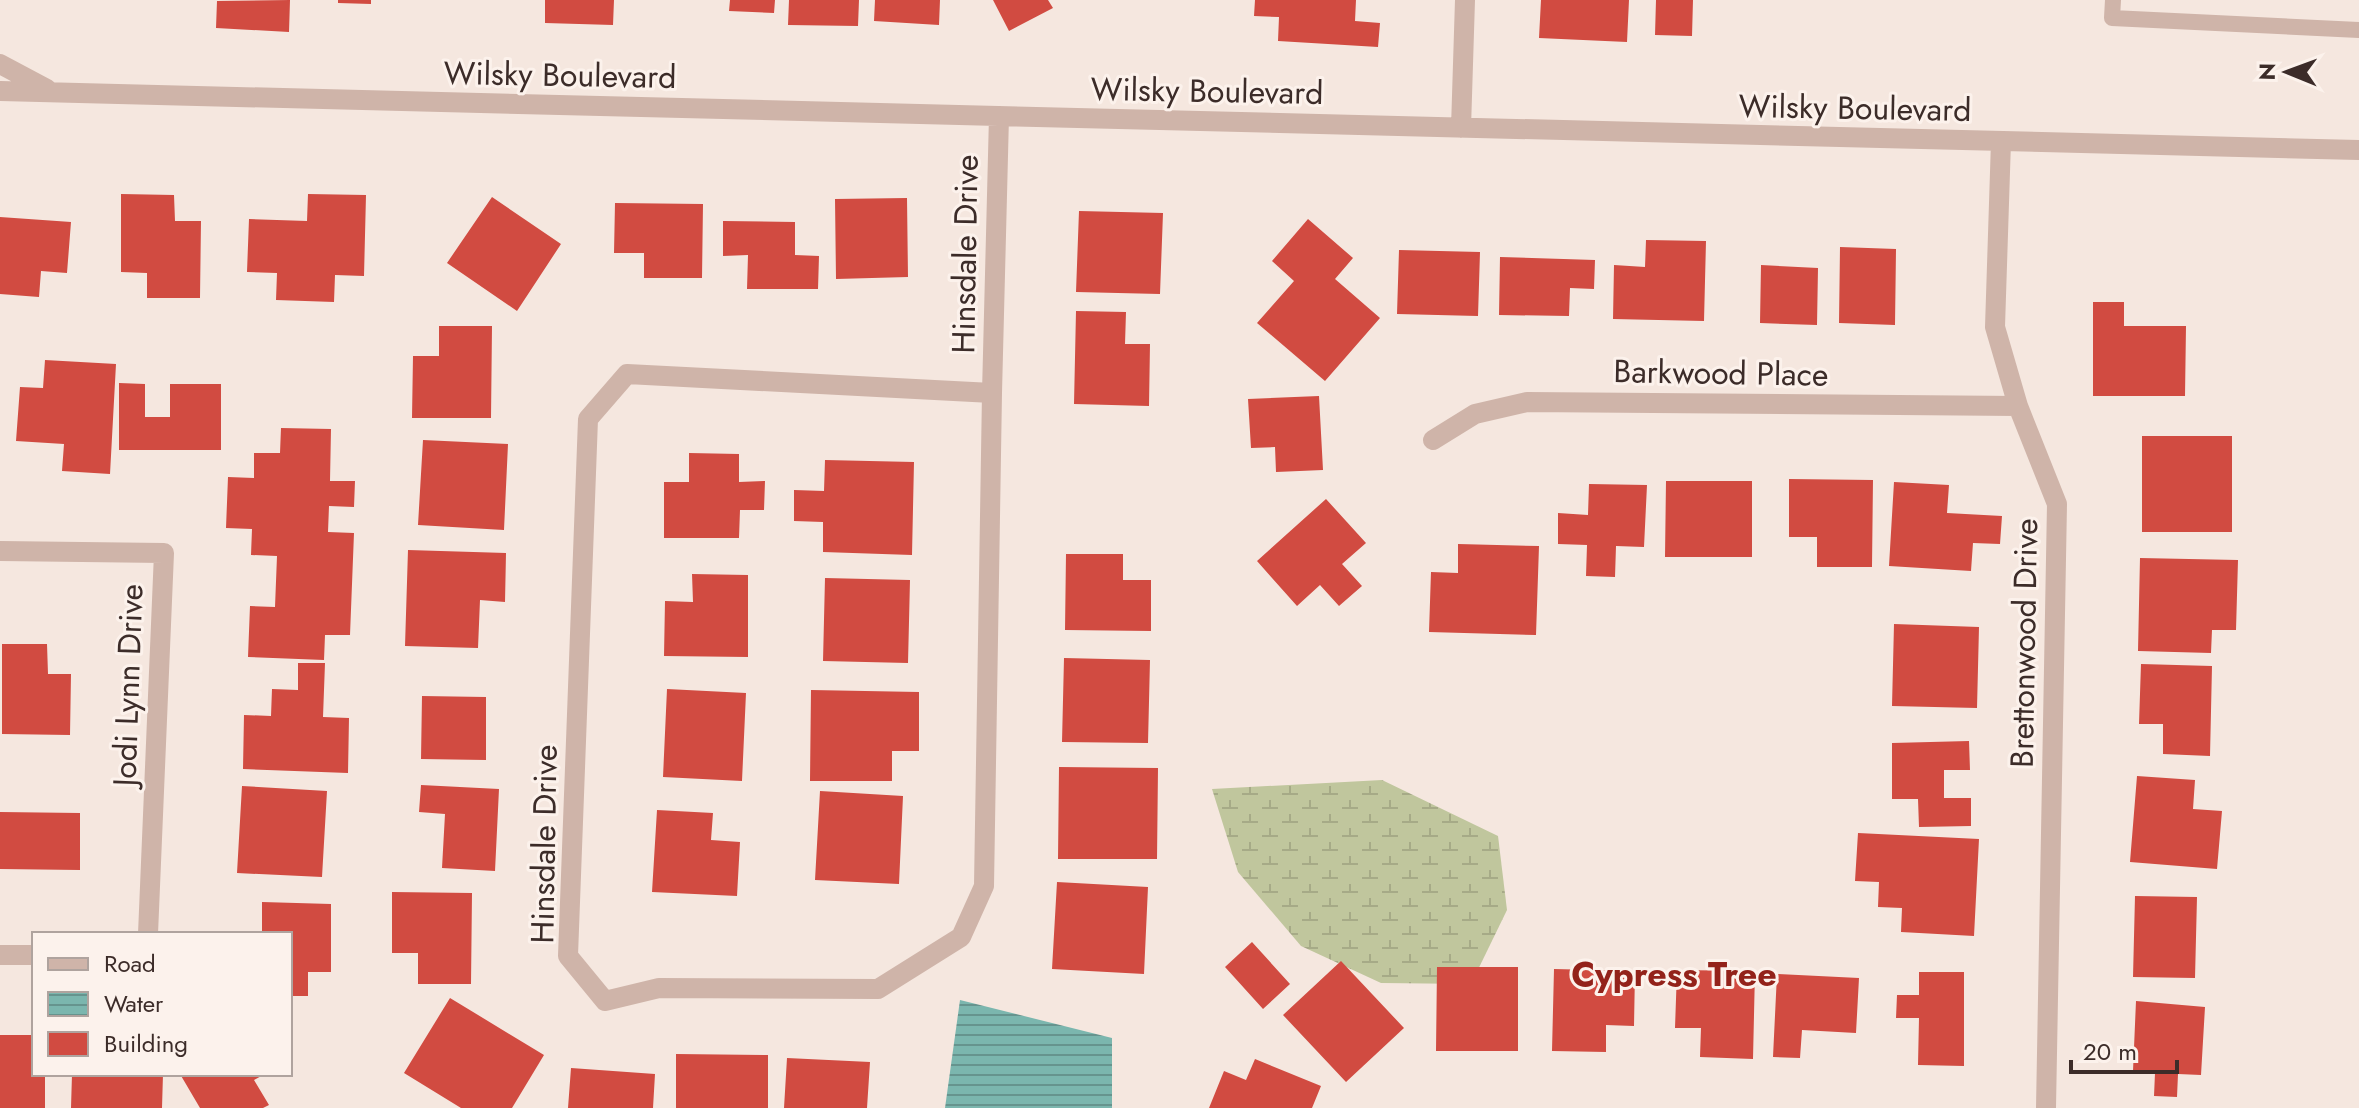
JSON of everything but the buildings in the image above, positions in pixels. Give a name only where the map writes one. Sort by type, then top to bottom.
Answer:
[{"type":"street","points":[[1461,128],[1465,0]]},
{"type":"street","name":"Wilsky Boulevard","points":[[0,64],[54,92]]},
{"type":"street","name":"Wilsky Boulevard","points":[[0,91],[2359,150]]},
{"type":"street","name":"Hinsdale Drive","points":[[992,393],[627,374],[588,419],[568,956],[605,1001],[659,988],[878,989],[961,937],[984,886],[999,116]]},
{"type":"street","name":"Brettonwood Drive","points":[[2001,141],[1995,327],[2018,406],[2057,504],[2046,1108]]},
{"type":"street","name":"Barkwood Place","points":[[1433,440],[1475,414],[1527,402],[2018,406]]},
{"type":"street","name":"Jodi Lynn Drive","points":[[0,551],[164,553],[148,932]]},
{"type":"street","points":[[0,955],[32,955]]},
{"type":"lane","points":[[2113,0],[2112,18],[2359,30]]},
{"type":"green space","points":[[1382,780],[1498,836],[1507,910],[1471,984],[1381,983],[1301,946],[1238,872],[1212,789]]},
{"type":"water","points":[[960,1000],[1112,1038],[1112,1108],[945,1108]]},
{"type":"district","name":"Cypress Tree","points":[[1674,974]]}]
